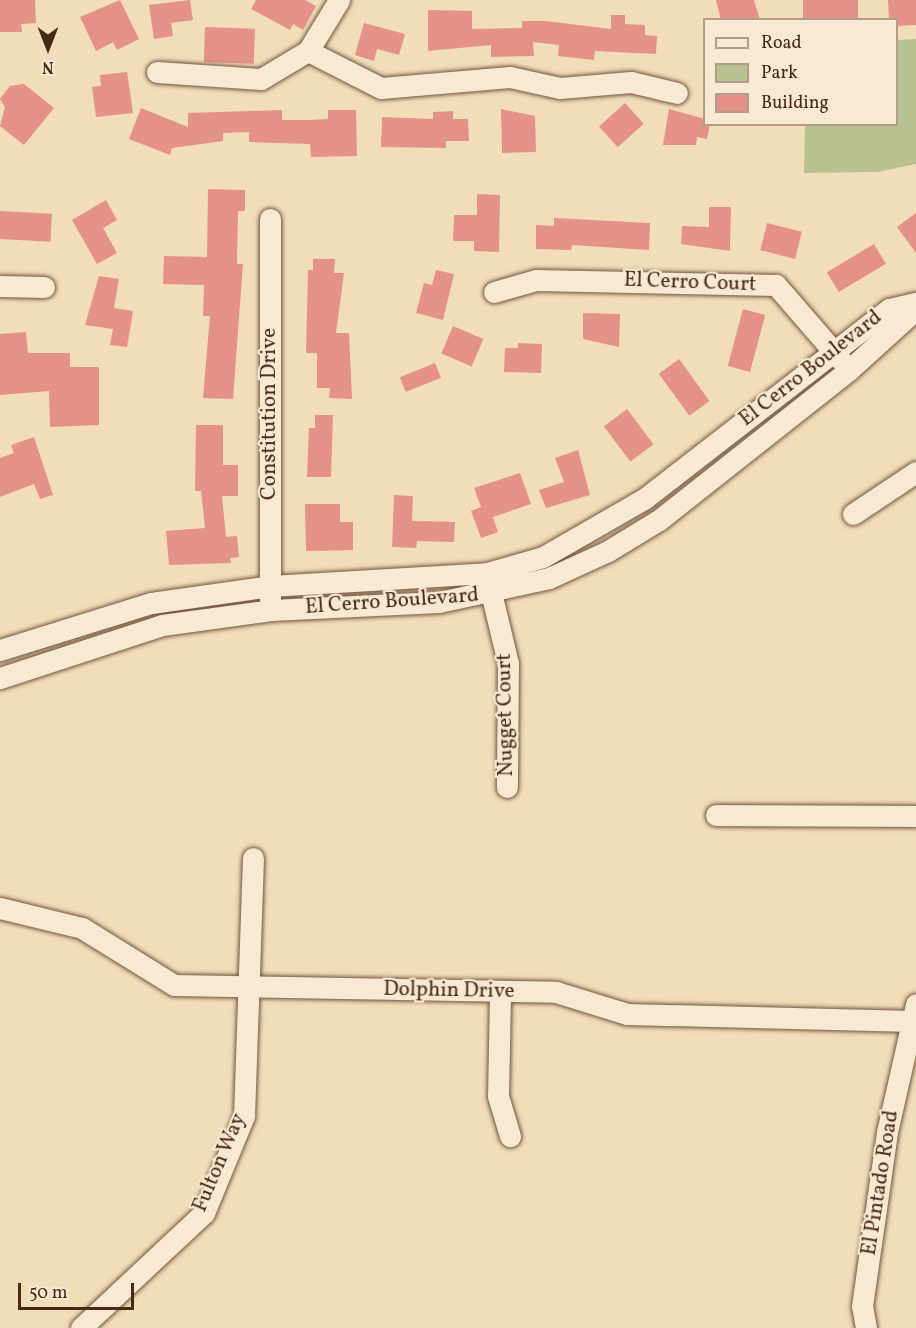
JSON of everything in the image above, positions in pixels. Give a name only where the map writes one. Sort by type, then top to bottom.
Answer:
[{"type":"street","points":[[157,72],[261,79],[308,51],[339,0]]},
{"type":"street","points":[[308,51],[381,88],[510,78],[560,88],[631,82],[677,93]]},
{"type":"street","name":"Constitution Drive","points":[[270,219],[271,610]]},
{"type":"street","name":"El Cerro Court","points":[[494,292],[536,280],[776,285],[849,370]]},
{"type":"street","points":[[0,286],[44,287]]},
{"type":"street","name":"El Cerro Boulevard","points":[[0,650],[151,603],[270,586],[487,573],[543,557],[614,520],[889,309],[916,303]]},
{"type":"street","name":"El Cerro Boulevard","points":[[0,678],[162,625],[271,610],[492,594],[549,578],[608,552],[659,520],[849,370],[916,309]]},
{"type":"street","points":[[853,514],[916,472]]},
{"type":"street","name":"Nugget Court","points":[[487,573],[508,663],[507,787]]},
{"type":"street","points":[[717,815],[916,816]]},
{"type":"street","name":"Fulton Way","points":[[81,1328],[204,1213],[244,1116],[253,858]]},
{"type":"street","name":"Dolphin Drive","points":[[0,908],[82,928],[174,985],[247,985],[500,994],[556,992],[627,1014],[914,1012]]},
{"type":"street","points":[[500,994],[498,1096],[510,1136]]},
{"type":"street","name":"El Pintado Road","points":[[866,1328],[862,1306],[887,1132],[914,1012]]},
{"type":"green space","points":[[916,39],[916,164],[878,172],[804,173],[805,126],[898,126],[898,40]]},
{"type":"building","points":[[0,0],[35,0],[36,23],[21,24],[22,32],[0,32]]},
{"type":"building","points":[[120,0],[139,39],[117,50],[113,42],[96,51],[80,17]]},
{"type":"building","points":[[190,0],[193,20],[171,23],[173,36],[154,39],[149,5]]},
{"type":"building","points":[[256,0],[305,0],[316,6],[303,30],[293,24],[290,30],[251,9]]},
{"type":"building","points":[[716,0],[754,0],[759,18],[720,18]]},
{"type":"building","points":[[803,0],[858,0],[858,18],[803,18]]},
{"type":"building","points":[[888,0],[916,0],[916,25],[898,26],[898,18],[889,18]]},
{"type":"building","points":[[428,10],[472,11],[472,29],[522,28],[522,21],[546,21],[611,29],[611,15],[625,15],[625,24],[645,25],[645,35],[657,36],[656,54],[595,51],[594,60],[558,56],[559,45],[533,42],[534,56],[491,57],[491,45],[428,51]]},
{"type":"building","points":[[364,23],[405,34],[399,55],[377,49],[374,61],[355,55]]},
{"type":"building","points":[[205,27],[255,29],[254,64],[204,62]]},
{"type":"building","points":[[127,72],[133,113],[96,117],[92,87],[101,86],[100,75]]},
{"type":"building","points":[[24,84],[54,108],[24,145],[0,126],[5,107],[0,99],[10,86]]},
{"type":"building","points":[[625,103],[644,124],[618,147],[599,126]]},
{"type":"building","points":[[141,108],[188,127],[188,113],[282,110],[282,120],[310,120],[328,119],[328,110],[356,110],[357,156],[311,157],[310,144],[249,142],[249,132],[223,133],[223,141],[172,148],[170,155],[129,139]]},
{"type":"building","points":[[501,109],[535,116],[536,152],[502,153]]},
{"type":"building","points":[[669,109],[703,118],[703,126],[710,126],[707,139],[697,137],[696,145],[663,145]]},
{"type":"building","points":[[453,111],[453,119],[468,119],[469,141],[446,141],[446,148],[381,147],[382,117],[433,119],[433,112]]},
{"type":"building","points":[[208,189],[245,190],[245,211],[238,211],[237,264],[243,264],[233,399],[203,398],[210,316],[203,316],[204,285],[163,284],[164,256],[207,257]]},
{"type":"building","points":[[477,194],[500,195],[499,252],[474,251],[474,241],[453,241],[454,215],[477,215]]},
{"type":"building","points":[[106,200],[117,220],[103,228],[117,253],[97,264],[72,220]]},
{"type":"building","points":[[709,207],[731,207],[730,251],[681,244],[682,226],[709,227]]},
{"type":"building","points":[[0,211],[52,214],[50,242],[0,239]]},
{"type":"building","points":[[916,213],[916,253],[897,227]]},
{"type":"building","points":[[554,218],[650,223],[649,250],[572,245],[571,250],[536,249],[536,225],[554,226]]},
{"type":"building","points":[[767,223],[802,232],[795,259],[760,250]]},
{"type":"building","points":[[874,244],[886,264],[839,292],[827,272]]},
{"type":"building","points":[[313,259],[335,259],[334,273],[344,273],[336,333],[349,333],[352,399],[329,398],[330,388],[317,388],[317,353],[306,353],[308,270],[313,270]]},
{"type":"building","points":[[436,270],[454,274],[443,320],[416,313],[424,283],[432,285]]},
{"type":"building","points":[[99,276],[119,279],[114,308],[133,311],[127,347],[110,345],[113,329],[85,325]]},
{"type":"building","points":[[743,309],[765,315],[750,372],[728,366]]},
{"type":"building","points":[[583,313],[620,314],[619,347],[583,339]]},
{"type":"building","points":[[453,326],[483,339],[472,367],[441,354]]},
{"type":"building","points":[[26,332],[28,353],[70,353],[70,367],[99,367],[99,425],[50,427],[49,391],[0,395],[0,334]]},
{"type":"building","points":[[518,343],[542,344],[541,373],[504,372],[505,348],[518,348]]},
{"type":"building","points":[[679,359],[710,401],[689,416],[659,374]]},
{"type":"building","points":[[435,363],[441,378],[406,392],[400,377]]},
{"type":"building","points":[[627,409],[653,444],[630,462],[604,426]]},
{"type":"building","points":[[315,415],[333,415],[331,477],[307,477],[309,428],[315,428]]},
{"type":"building","points":[[196,425],[223,425],[223,465],[238,465],[238,496],[222,496],[226,537],[237,536],[239,557],[230,558],[231,563],[169,565],[166,531],[205,528],[201,491],[195,491]]},
{"type":"building","points":[[34,437],[53,495],[40,499],[34,484],[0,497],[0,458],[14,453],[11,445]]},
{"type":"building","points":[[578,450],[590,495],[546,508],[539,490],[564,482],[555,458]]},
{"type":"building","points":[[520,473],[531,504],[493,517],[498,532],[481,538],[471,511],[481,507],[474,488]]},
{"type":"building","points":[[394,495],[413,496],[412,521],[455,522],[454,542],[417,541],[416,548],[392,547]]},
{"type":"building","points":[[305,504],[340,504],[340,522],[353,522],[353,550],[306,551]]}]
